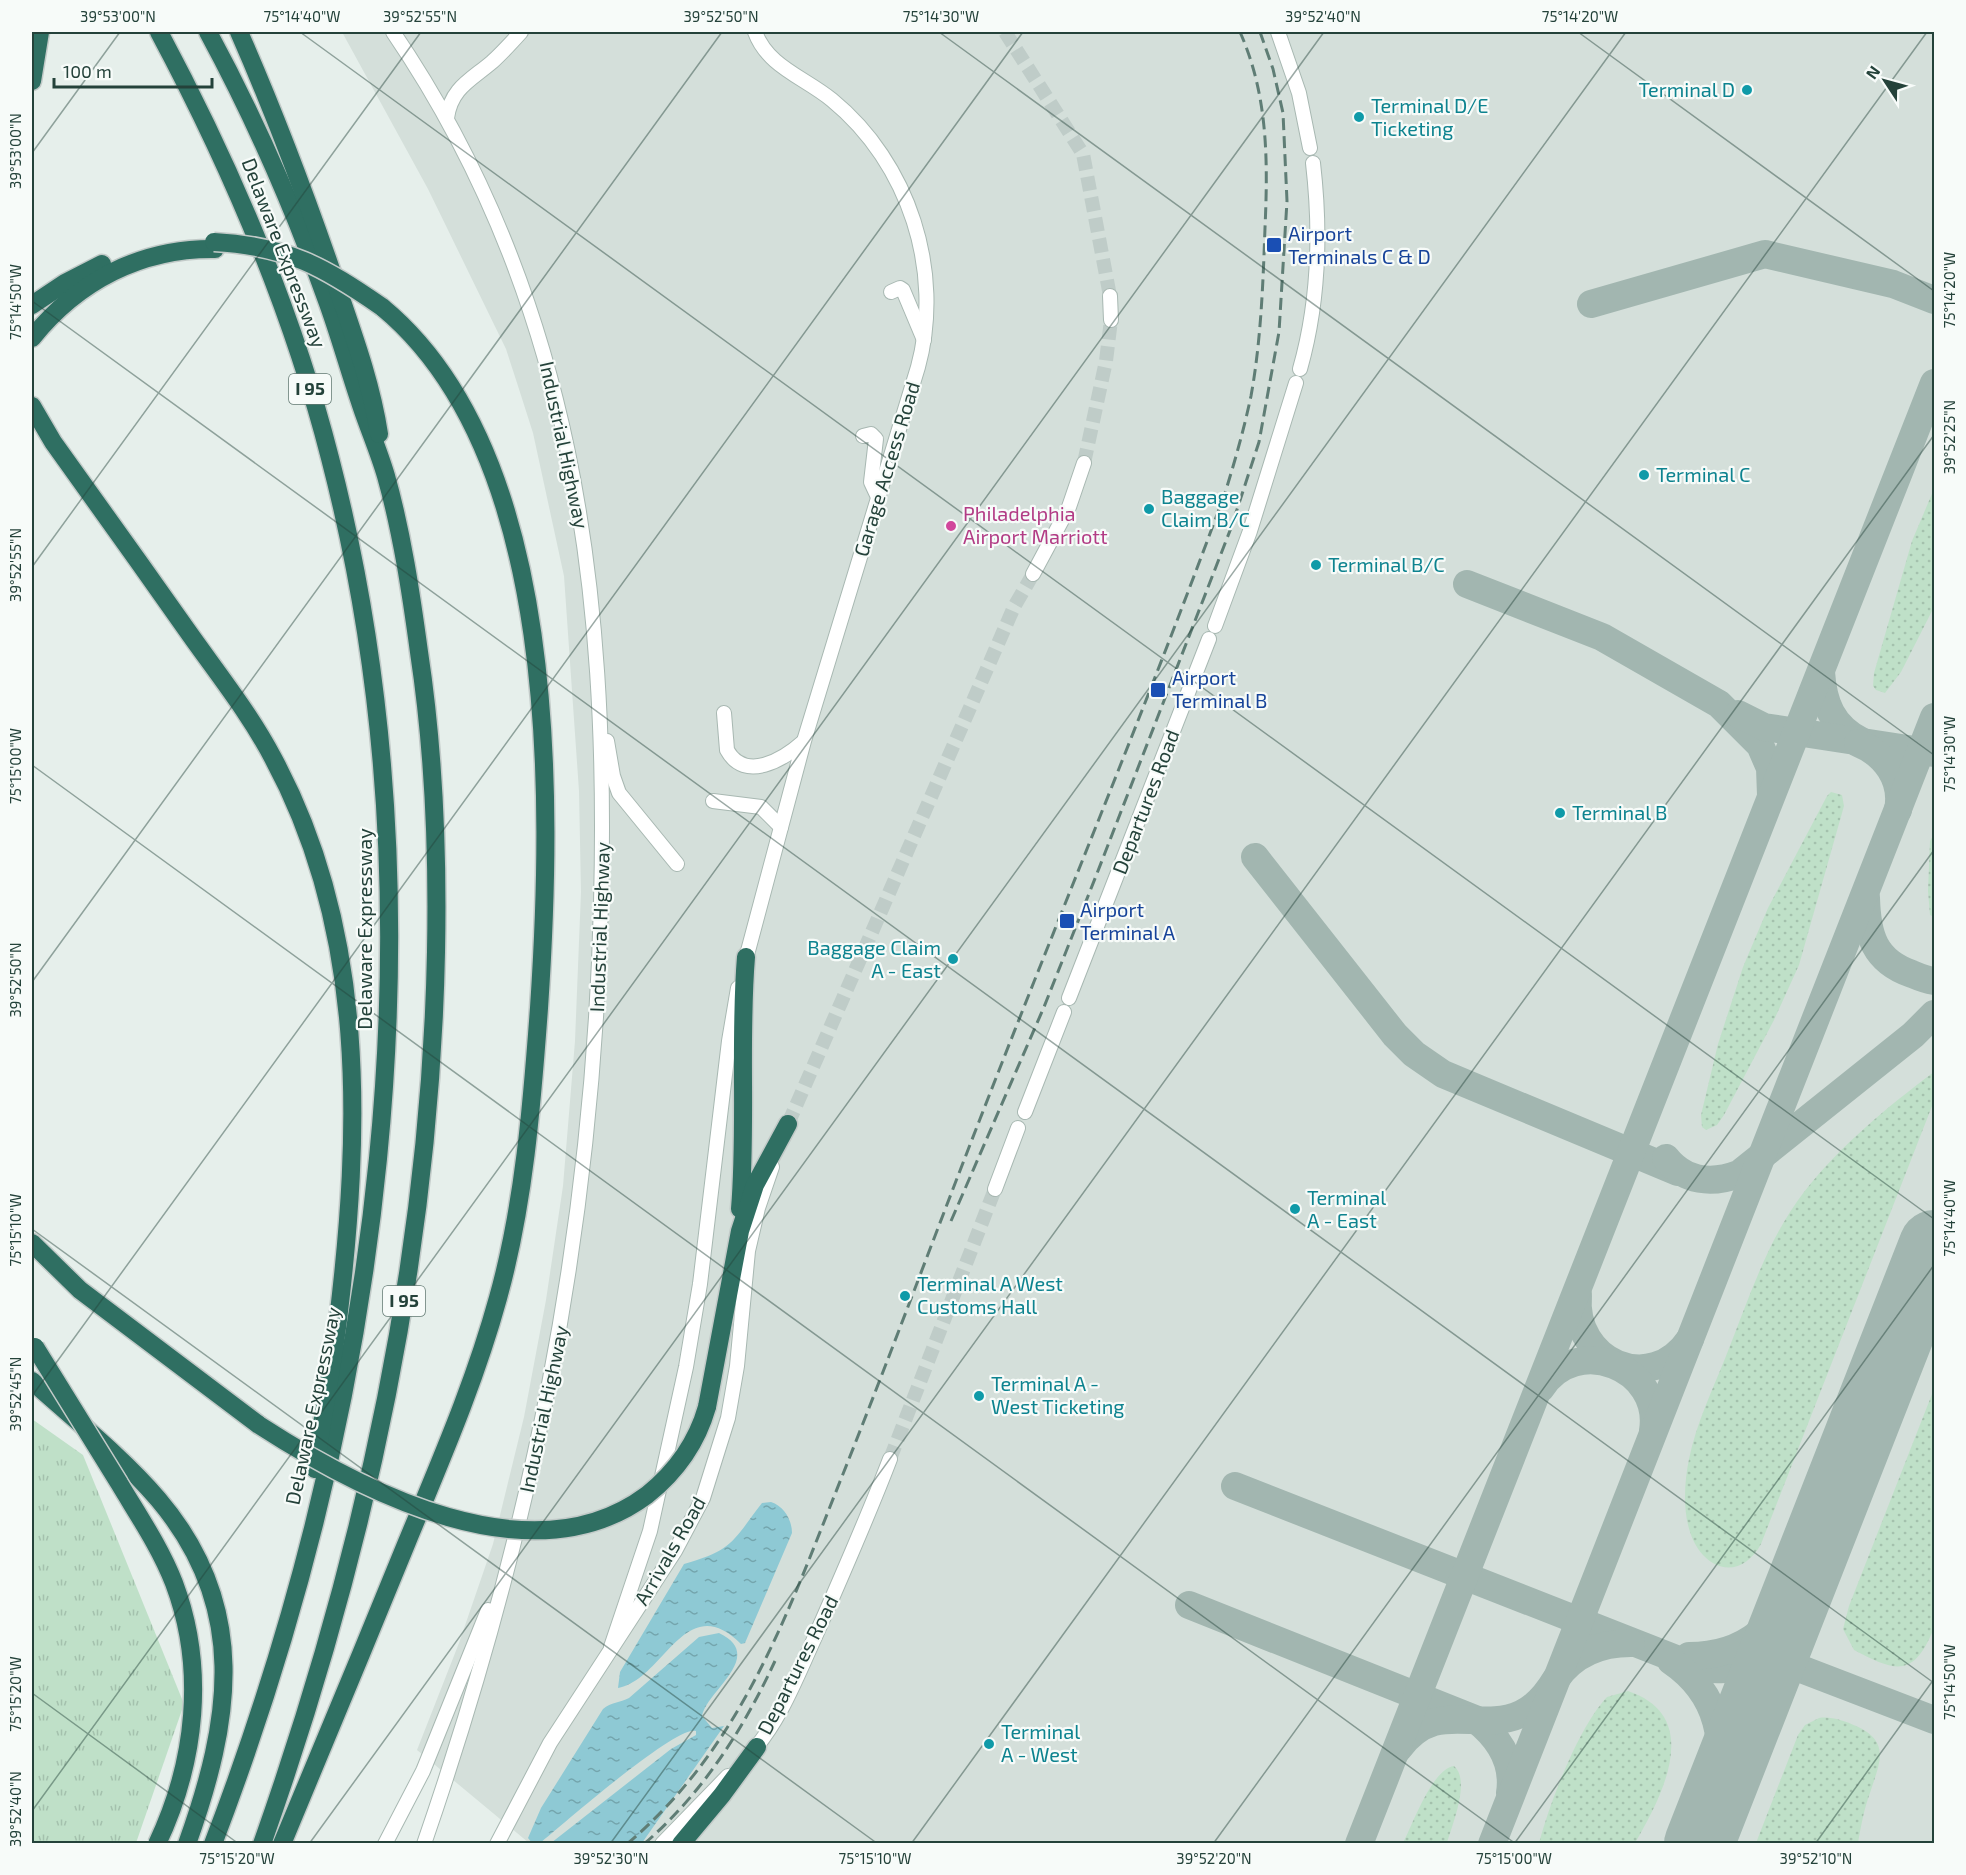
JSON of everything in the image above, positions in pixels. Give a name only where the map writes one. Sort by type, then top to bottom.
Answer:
[{"type":"highway","points":[[32,81],[40,32]]},
{"type":"highway","name":"Delaware Expressway","points":[[208,32],[250,114],[293,212],[337,330],[386,477],[413,610],[430,741],[436,822],[436,938],[428,1112],[407,1284],[371,1475],[322,1662],[262,1844]]},
{"type":"highway","points":[[238,32],[296,173],[351,326],[374,400],[386,477]]},
{"type":"highway","name":"Delaware Expressway","points":[[160,34],[212,134],[244,206],[271,273],[315,403],[356,568],[370,647],[384,761],[391,933],[387,1050],[380,1135],[366,1248],[344,1381],[301,1568],[270,1680],[213,1844]]},
{"type":"highway","points":[[34,304],[81,274],[132,253],[181,243],[255,246],[305,260],[328,270],[382,307],[427,354],[465,415],[500,494],[520,561],[535,656],[543,750],[546,844],[542,967],[530,1107],[508,1255],[489,1329],[457,1420],[282,1844]]},
{"type":"highway","points":[[34,334],[77,292],[119,267],[166,252],[214,245]]},
{"type":"highway","points":[[32,406],[53,442],[264,741],[300,814],[335,923],[350,1024],[351,1170],[338,1322],[301,1568]]},
{"type":"highway","points":[[32,1243],[69,1281],[199,1382],[259,1425],[322,1464],[403,1501],[474,1523],[508,1529],[537,1530],[593,1521],[640,1500],[668,1476],[696,1436],[707,1407],[737,1244],[744,1149],[741,1024],[746,957]]},
{"type":"highway","points":[[737,1244],[755,1185],[788,1124]]},
{"type":"highway","points":[[32,1232],[62,1266],[124,1323]]},
{"type":"highway","points":[[33,1345],[151,1536],[168,1568],[184,1616],[193,1677],[189,1745],[177,1797],[157,1844]]},
{"type":"highway","points":[[32,1381],[159,1500],[184,1535],[213,1598],[224,1658],[223,1711],[215,1757],[188,1844]]},
{"type":"highway","points":[[681,1844],[727,1789],[757,1747]]},
{"type":"street","name":"Industrial Highway","points":[[393,32],[447,118],[509,250],[538,332],[562,416],[586,542],[601,712],[603,828],[600,964],[588,1136],[562,1326],[539,1442],[483,1664],[424,1844]]},
{"type":"street","points":[[447,118],[449,104],[458,88],[493,61],[521,32]]},
{"type":"street","name":"Garage Access Road","points":[[611,1647],[650,1531],[688,1358],[706,1239],[734,1007],[804,741],[918,368],[924,340],[927,298],[924,263],[914,223],[897,180],[869,137],[853,119],[826,95],[770,58],[755,32]]},
{"type":"street","points":[[1278,32],[1299,93],[1310,148]]},
{"type":"street","points":[[1300,369],[1308,338],[1317,266],[1317,209],[1313,163]]},
{"type":"street","points":[[891,291],[903,290],[924,340]]},
{"type":"street","points":[[1110,296],[1111,320]]},
{"type":"street","points":[[1215,626],[1250,531],[1296,383]]},
{"type":"street","points":[[863,436],[871,434],[876,439],[871,482],[878,497]]},
{"type":"street","points":[[1033,574],[1069,507],[1084,463]]},
{"type":"street","name":"Departures Road","points":[[1069,998],[1209,639]]},
{"type":"street","points":[[601,712],[616,788],[677,864]]},
{"type":"street","points":[[724,713],[727,750],[735,760],[743,764],[765,765],[777,762],[804,741]]},
{"type":"street","points":[[713,801],[761,807],[781,827]]},
{"type":"street","points":[[1025,1112],[1064,1012]]},
{"type":"street","name":"Arrivals Road","points":[[497,1844],[538,1763],[684,1534],[711,1475],[733,1393],[750,1240],[765,1186],[788,1124]]},
{"type":"street","points":[[995,1189],[1018,1128]]},
{"type":"street","name":"Departures Road","points":[[662,1844],[757,1747],[786,1700],[854,1549],[890,1459]]},
{"type":"street","points":[[384,1844],[410,1799],[446,1717],[513,1543]]},
{"type":"shaded area","points":[[342,32],[1934,32],[1934,1843],[529,1843],[417,1750],[459,1643],[493,1544],[524,1417],[546,1300],[563,1186],[575,1041],[581,892],[579,791],[564,576],[533,433],[506,349],[428,189]]},
{"type":"green space","points":[[1934,489],[1934,607],[1901,672],[1885,693],[1876,690],[1873,686],[1874,673],[1912,541]]},
{"type":"green space","points":[[1831,792],[1842,795],[1844,806],[1799,965],[1774,1020],[1724,1115],[1717,1125],[1706,1130],[1702,1127],[1701,1115],[1718,1044],[1743,967],[1768,908]]},
{"type":"green space","points":[[1934,834],[1934,917],[1930,915],[1928,891],[1930,841]]},
{"type":"green space","points":[[1934,1072],[1934,1101],[1761,1544],[1756,1552],[1742,1564],[1727,1568],[1719,1566],[1703,1555],[1696,1545],[1687,1522],[1685,1496],[1687,1470],[1700,1420],[1759,1271],[1779,1230],[1818,1175],[1865,1128]]},
{"type":"green space","points":[[1934,1389],[1934,1628],[1927,1644],[1911,1663],[1893,1666],[1854,1650],[1843,1629],[1849,1606]]},
{"type":"green space","points":[[32,1419],[83,1455],[184,1704],[136,1843],[32,1843]]},
{"type":"green space","points":[[1628,1691],[1651,1703],[1665,1719],[1671,1739],[1670,1760],[1665,1782],[1635,1843],[1539,1843],[1566,1766],[1586,1727],[1607,1697]]},
{"type":"green space","points":[[1819,1718],[1833,1718],[1856,1726],[1875,1739],[1879,1747],[1877,1773],[1864,1811],[1858,1843],[1756,1843],[1798,1735],[1805,1725]]},
{"type":"green space","points":[[1454,1766],[1459,1773],[1461,1792],[1447,1843],[1403,1843],[1431,1787],[1446,1769]]},
{"type":"water","points":[[771,1502],[786,1514],[791,1523],[792,1533],[745,1643],[741,1644],[722,1629],[705,1626],[690,1631],[634,1682],[618,1688],[620,1672],[684,1564],[722,1549],[737,1536],[762,1503]]},
{"type":"water","points":[[719,1633],[732,1642],[737,1652],[736,1663],[706,1706],[702,1716],[712,1728],[724,1726],[642,1843],[551,1843],[671,1749],[696,1735],[696,1731],[685,1733],[667,1743],[619,1778],[540,1843],[532,1843],[528,1838],[541,1808],[603,1709],[629,1698],[699,1637]]},
{"type":"taxiway","points":[[1591,304],[1765,254],[1893,284],[1934,300]]},
{"type":"taxiway","points":[[1359,1844],[1934,383]]},
{"type":"taxiway","points":[[1467,584],[1602,637],[1719,704],[1760,745],[1770,768],[1771,795]]},
{"type":"taxiway","points":[[1821,672],[1827,704],[1836,721],[1861,741]]},
{"type":"taxiway","points":[[1738,714],[1764,727],[1934,753]]},
{"type":"taxiway","points":[[1492,1844],[1934,717]]},
{"type":"taxiway","points":[[1858,743],[1876,754],[1890,769],[1898,788],[1898,810]]},
{"type":"taxiway","points":[[1255,857],[1395,1035],[1414,1054],[1443,1074],[1678,1172]]},
{"type":"taxiway","points":[[1866,898],[1868,924],[1875,945],[1881,954],[1899,969],[1934,981]]},
{"type":"taxiway","points":[[1666,1158],[1682,1172],[1700,1179],[1719,1179],[1739,1174],[1913,1035],[1934,1014]]},
{"type":"taxiway","points":[[1578,1295],[1579,1319],[1587,1338],[1601,1354],[1617,1364],[1636,1368],[1655,1366],[1674,1357],[1690,1339]]},
{"type":"taxiway","points":[[1541,1388],[1556,1371],[1575,1363],[1594,1361],[1614,1365],[1631,1375],[1645,1390],[1652,1409],[1653,1431]]},
{"type":"taxiway","points":[[1235,1486],[1694,1666],[1706,1669],[1729,1669],[1764,1664],[1788,1664],[1934,1720]]},
{"type":"taxiway","points":[[1689,1656],[1728,1650],[1758,1634],[1783,1608],[1804,1576]]},
{"type":"taxiway","points":[[1189,1605],[1475,1719],[1491,1734],[1503,1751],[1510,1770],[1510,1793]]},
{"type":"taxiway","points":[[1398,1749],[1413,1733],[1427,1724],[1442,1720],[1488,1721],[1521,1714],[1541,1700],[1563,1670],[1580,1656],[1609,1645],[1631,1643]]},
{"type":"taxiway","points":[[1671,1661],[1688,1674],[1701,1689],[1716,1721],[1721,1758],[1717,1797]]},
{"type":"runway","points":[[1699,1844],[1934,1245]]},
{"type":"tunnel","points":[[1005,32],[1083,154],[1110,296]]},
{"type":"tunnel","points":[[1084,463],[1106,361],[1111,320]]},
{"type":"tunnel","points":[[788,1124],[1014,607],[1033,574]]},
{"type":"tunnel","points":[[890,1459],[995,1189]]},
{"type":"railway","points":[[627,1844],[668,1805],[702,1764],[732,1720],[781,1625],[860,1430],[1166,650],[1225,493],[1251,396],[1257,354],[1266,203],[1266,153],[1261,104],[1256,80],[1240,32]]},
{"type":"railway","points":[[951,1221],[1044,1007],[1096,876],[1231,528],[1259,442],[1279,332],[1287,201],[1283,113],[1273,69],[1260,32]]},
{"type":"railway","points":[[644,1844],[684,1804],[719,1760],[749,1712],[775,1661]]},
{"type":"place","name":"Terminal D","points":[[1747,90]]},
{"type":"place","name":"Terminal D/E Ticketing","points":[[1359,117]]},
{"type":"place","name":"Airport Terminals C & D","points":[[1274,245]]},
{"type":"place","name":"Terminal C","points":[[1644,475]]},
{"type":"place","name":"Baggage Claim B/C","points":[[1149,509]]},
{"type":"place","name":"Philadelphia Airport Marriott","points":[[951,526]]},
{"type":"place","name":"Terminal B/C","points":[[1316,565]]},
{"type":"place","name":"Airport Terminal B","points":[[1158,690]]},
{"type":"place","name":"Terminal B","points":[[1560,813]]},
{"type":"place","name":"Airport Terminal A","points":[[1067,921]]},
{"type":"place","name":"Baggage Claim A - East","points":[[953,959]]},
{"type":"place","name":"Terminal A - East","points":[[1295,1209]]},
{"type":"place","name":"Terminal A West Customs Hall","points":[[905,1296]]},
{"type":"place","name":"Terminal A - West Ticketing","points":[[979,1396]]},
{"type":"place","name":"Terminal A - West","points":[[989,1744]]}]
